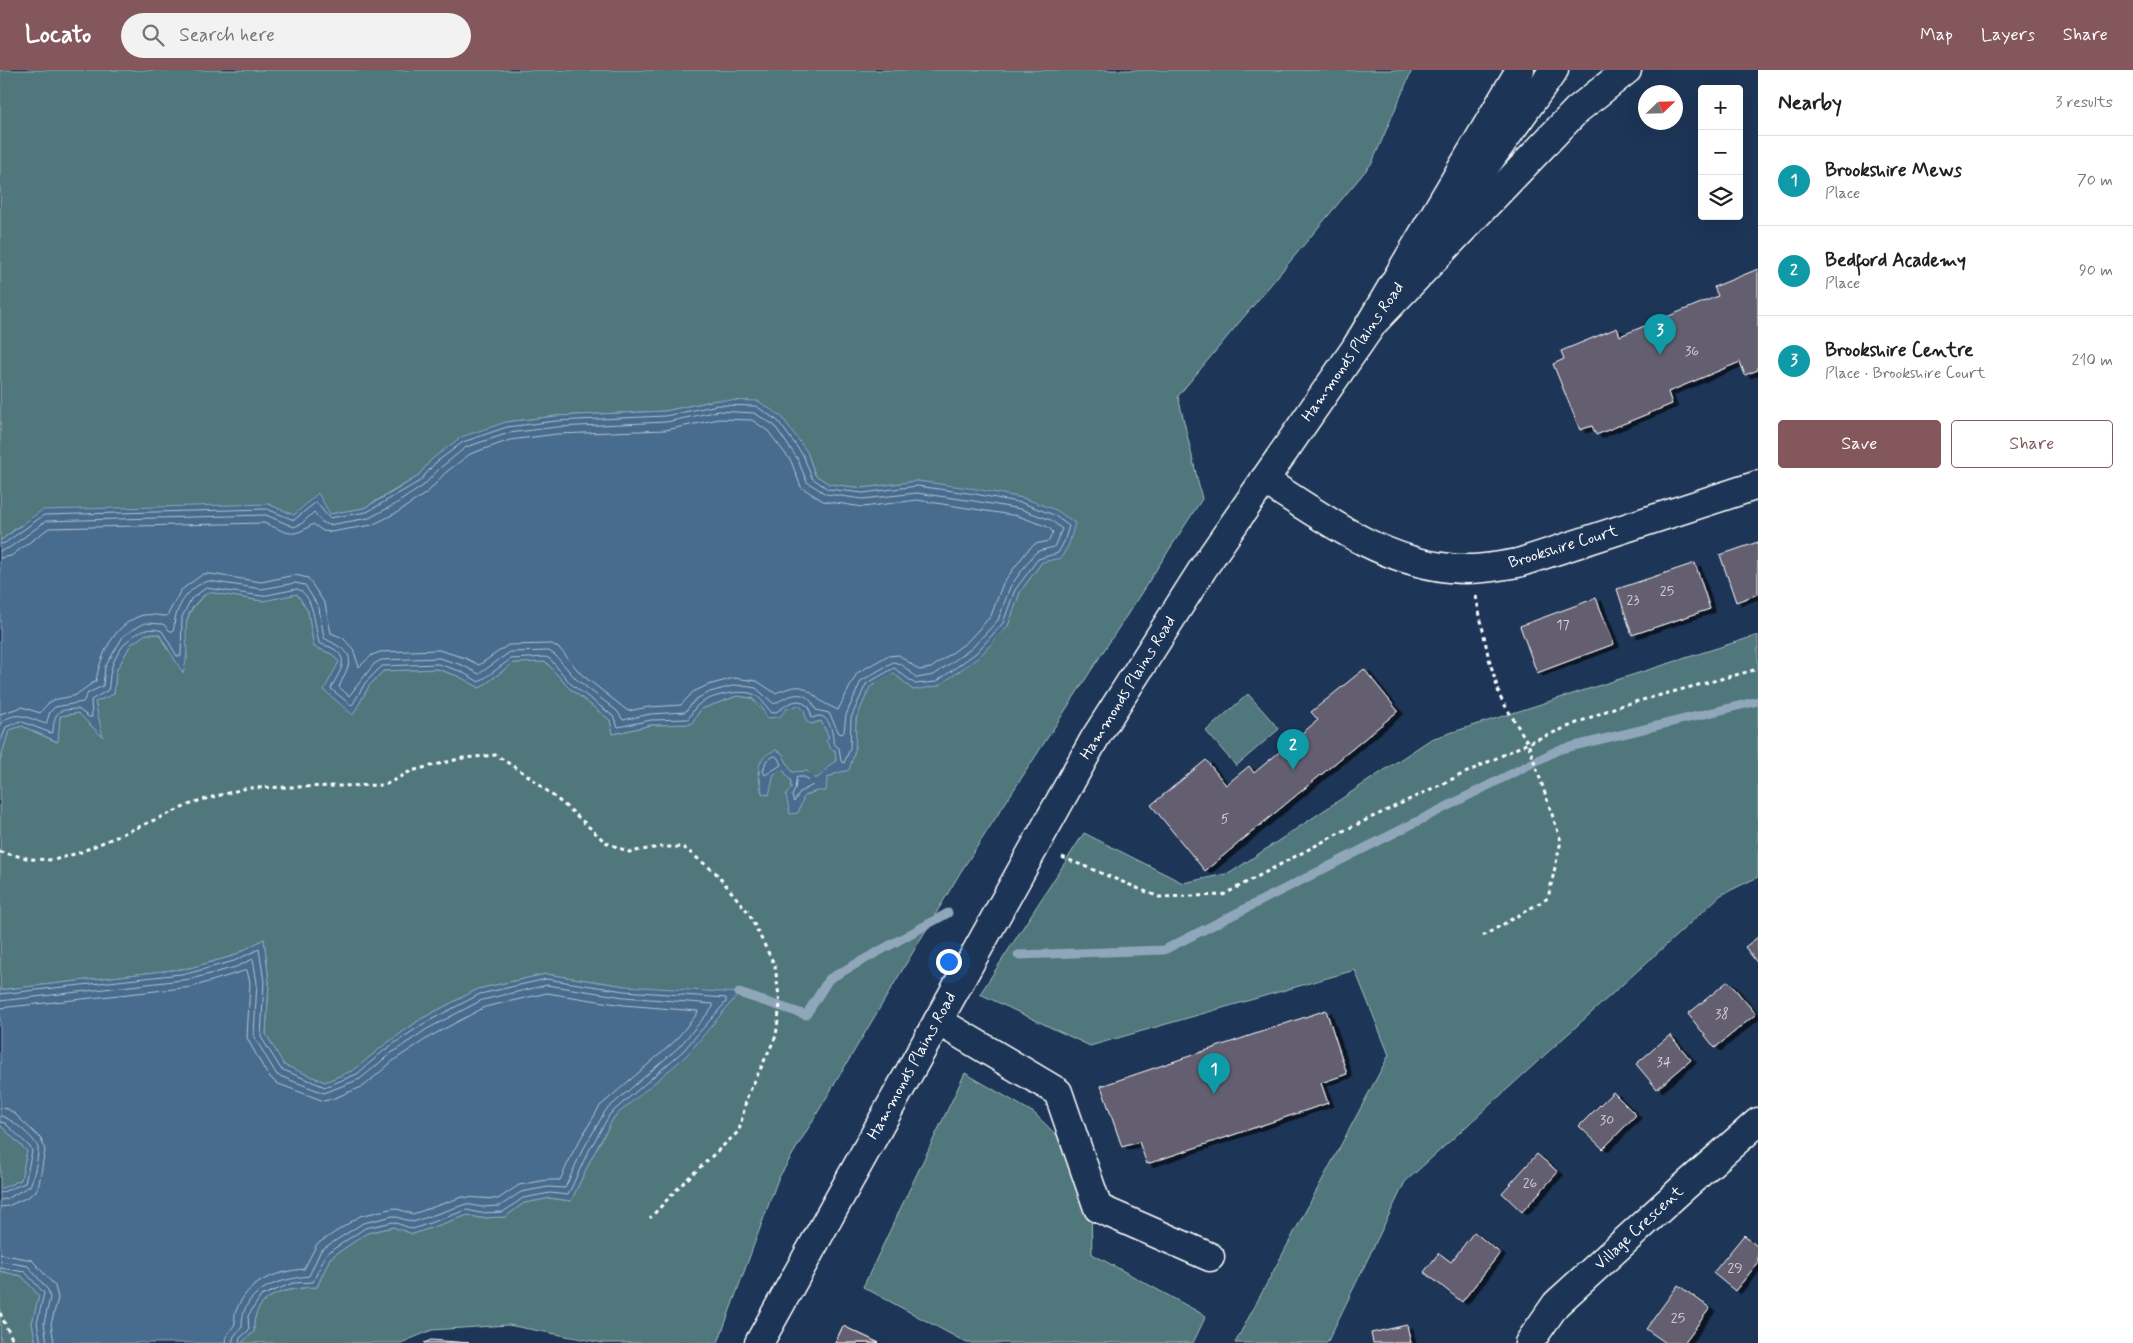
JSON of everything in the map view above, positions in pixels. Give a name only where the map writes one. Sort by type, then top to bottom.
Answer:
[{"type":"main road","points":[[1357,346],[1520,70]]},
{"type":"main road","name":"Hammonds Plains Road","points":[[759,1343],[1095,738],[1204,567],[1372,324],[1554,70]]},
{"type":"main road","points":[[1372,324],[1577,110],[1627,70]]},
{"type":"main road","name":"Brookshire Court","points":[[1264,480],[1355,538],[1377,549],[1422,564],[1450,569],[1518,563],[1758,485]]},
{"type":"main road","points":[[938,1021],[1058,1092],[1098,1208],[1210,1256]]},
{"type":"main road","name":"Village Crescent","points":[[1529,1343],[1556,1304],[1758,1122]]},
{"type":"path","points":[[1470,568],[1488,655],[1500,698],[1528,743],[1561,841],[1548,898],[1483,936]]},
{"type":"path","points":[[1035,845],[1159,897],[1223,895],[1350,828],[1528,743],[1616,707],[1758,669]]},
{"type":"path","points":[[0,852],[32,859],[54,860],[81,852],[198,801],[247,788],[386,785],[411,771],[463,758],[496,755],[530,777],[574,813],[605,842],[629,852],[660,846],[683,847],[715,872],[748,912],[775,966],[780,1004],[776,1036],[747,1097],[739,1131],[681,1185],[650,1218]]},
{"type":"path","points":[[0,1313],[14,1343]]},
{"type":"green space","points":[[0,70],[1412,70],[1372,163],[1178,396],[1202,499],[960,873],[778,1179],[718,1343],[603,1343],[508,1325],[432,1330],[401,1343],[241,1343],[254,1332],[258,1309],[264,1301],[294,1289],[317,1287],[330,1258],[367,1233],[393,1227],[413,1234],[468,1215],[480,1218],[505,1217],[524,1203],[550,1198],[571,1201],[614,1117],[638,1095],[625,986],[546,974],[478,989],[421,1019],[383,1046],[354,1070],[325,1082],[284,1066],[266,1034],[269,982],[264,939],[233,956],[190,968],[0,990],[0,761],[9,730],[22,726],[57,742],[60,716],[78,713],[102,736],[95,702],[114,694],[116,671],[131,644],[146,634],[159,634],[167,649],[187,659],[186,630],[189,614],[193,607],[209,592],[262,601],[297,594],[308,611],[314,647],[332,654],[339,662],[353,714],[369,686],[383,671],[437,669],[458,676],[480,688],[513,663],[546,662],[568,687],[610,720],[613,734],[651,725],[691,724],[701,709],[737,696],[751,698],[765,713],[799,705],[804,710],[811,724],[821,721],[835,750],[836,761],[821,776],[815,779],[807,771],[792,773],[782,754],[758,771],[762,793],[768,795],[774,773],[783,770],[791,781],[791,788],[786,795],[804,796],[816,791],[827,778],[837,773],[854,750],[856,719],[870,686],[894,673],[913,690],[1008,626],[1020,592],[1042,562],[1023,498],[917,481],[863,488],[829,484],[815,475],[807,452],[717,400],[665,411],[556,416],[506,422],[432,459],[417,477],[364,508],[330,514],[294,516],[268,504],[19,526],[0,541]]},
{"type":"green space","points":[[1758,635],[1758,877],[1721,895],[1405,1182],[1327,1343],[1235,1343],[1389,1055],[1355,970],[1090,1046],[980,994],[1084,833],[1183,883],[1230,873],[1431,739]]},
{"type":"green space","points":[[1248,694],[1279,729],[1236,766],[1206,731]]},
{"type":"green space","points":[[965,1073],[1034,1113],[1076,1154],[1091,1207],[1092,1254],[1206,1316],[1193,1343],[967,1343],[863,1287]]},
{"type":"green space","points":[[0,1125],[27,1151],[21,1180],[0,1189]]},
{"type":"green space","points":[[0,1271],[22,1276],[39,1296],[32,1323],[36,1343],[0,1343]]},
{"type":"water","points":[[717,400],[758,401],[782,417],[807,452],[815,475],[829,484],[863,488],[917,481],[976,489],[1023,498],[1056,510],[1075,523],[1069,544],[1061,558],[1042,562],[1020,592],[1008,626],[979,657],[938,686],[913,690],[894,673],[870,687],[856,719],[855,750],[849,770],[827,778],[826,791],[816,791],[804,796],[798,813],[790,814],[786,795],[791,788],[791,781],[783,770],[774,774],[769,795],[762,793],[759,767],[763,758],[776,750],[782,753],[792,772],[807,771],[815,779],[836,761],[835,750],[831,749],[826,741],[829,737],[821,721],[811,724],[807,722],[804,710],[799,705],[786,709],[780,717],[767,718],[761,706],[752,698],[737,696],[701,709],[691,724],[651,725],[613,734],[610,720],[568,687],[546,662],[513,663],[480,688],[458,676],[437,669],[383,671],[369,686],[353,715],[324,690],[339,662],[332,654],[314,647],[308,611],[297,594],[263,601],[208,592],[190,611],[187,620],[187,649],[183,673],[159,634],[146,634],[131,644],[116,671],[114,694],[95,702],[103,737],[78,713],[60,716],[58,742],[22,726],[9,730],[0,761],[0,541],[42,510],[268,504],[294,515],[318,493],[330,514],[364,508],[417,477],[432,459],[461,437],[506,422],[556,416],[665,411]]},
{"type":"water","points":[[264,939],[269,982],[266,1034],[284,1065],[325,1082],[354,1070],[383,1046],[421,1019],[478,989],[546,974],[625,986],[739,993],[687,1055],[614,1117],[571,1201],[550,1198],[524,1203],[505,1217],[480,1218],[468,1215],[413,1234],[393,1227],[367,1233],[330,1258],[317,1287],[294,1289],[264,1301],[258,1309],[254,1332],[241,1343],[36,1343],[32,1323],[39,1296],[22,1276],[0,1271],[0,1189],[21,1180],[27,1151],[0,1125],[0,990],[190,968],[233,956]]},
{"type":"building","points":[[1758,269],[1758,370],[1745,375],[1740,362],[1668,392],[1672,404],[1596,435],[1592,426],[1580,430],[1553,364],[1564,359],[1561,351],[1617,328],[1620,336],[1718,296],[1714,287]]},
{"type":"building","points":[[1758,542],[1758,594],[1736,602],[1720,555]]},
{"type":"building","points":[[1695,563],[1710,609],[1632,635],[1617,589]]},
{"type":"building","points":[[1596,598],[1614,644],[1537,673],[1520,626]]},
{"type":"building","points":[[1364,669],[1398,711],[1205,871],[1151,805],[1206,760],[1226,785],[1249,766],[1254,773],[1318,720],[1311,712]]},
{"type":"building","points":[[1758,937],[1758,964],[1745,947]]},
{"type":"building","points":[[1728,981],[1756,1014],[1715,1048],[1688,1014]]},
{"type":"building","points":[[1326,1010],[1347,1074],[1321,1083],[1328,1103],[1147,1164],[1139,1142],[1122,1147],[1101,1086]]},
{"type":"building","points":[[1670,1035],[1691,1060],[1657,1089],[1636,1064]]},
{"type":"building","points":[[1613,1092],[1636,1115],[1603,1149],[1579,1126]]},
{"type":"building","points":[[1537,1154],[1558,1172],[1522,1212],[1502,1193]]},
{"type":"building","points":[[1474,1232],[1500,1253],[1462,1302],[1424,1272],[1439,1253],[1451,1262]]},
{"type":"building","points":[[1744,1235],[1758,1247],[1758,1263],[1735,1291],[1713,1273]]},
{"type":"building","points":[[1678,1285],[1710,1308],[1684,1343],[1666,1343],[1646,1329]]},
{"type":"building","points":[[1407,1325],[1411,1343],[1373,1343],[1371,1333]]},
{"type":"building","points":[[843,1326],[879,1343],[835,1343]]},
{"type":"building","points":[[843,1326],[879,1343],[835,1343]]},
{"type":"building","points":[[431,1340],[469,1343],[424,1343]]},
{"type":"waterway","points":[[1018,955],[1164,950],[1558,750],[1758,701]]},
{"type":"waterway","points":[[739,993],[806,1015],[829,979],[948,913]]},
{"type":"place","name":"Brookshire Centre","points":[[1660,355]]},
{"type":"place","name":"Bedford Academy","points":[[1293,770]]},
{"type":"place","name":"Brookshire Mews","points":[[1214,1094]]}]
